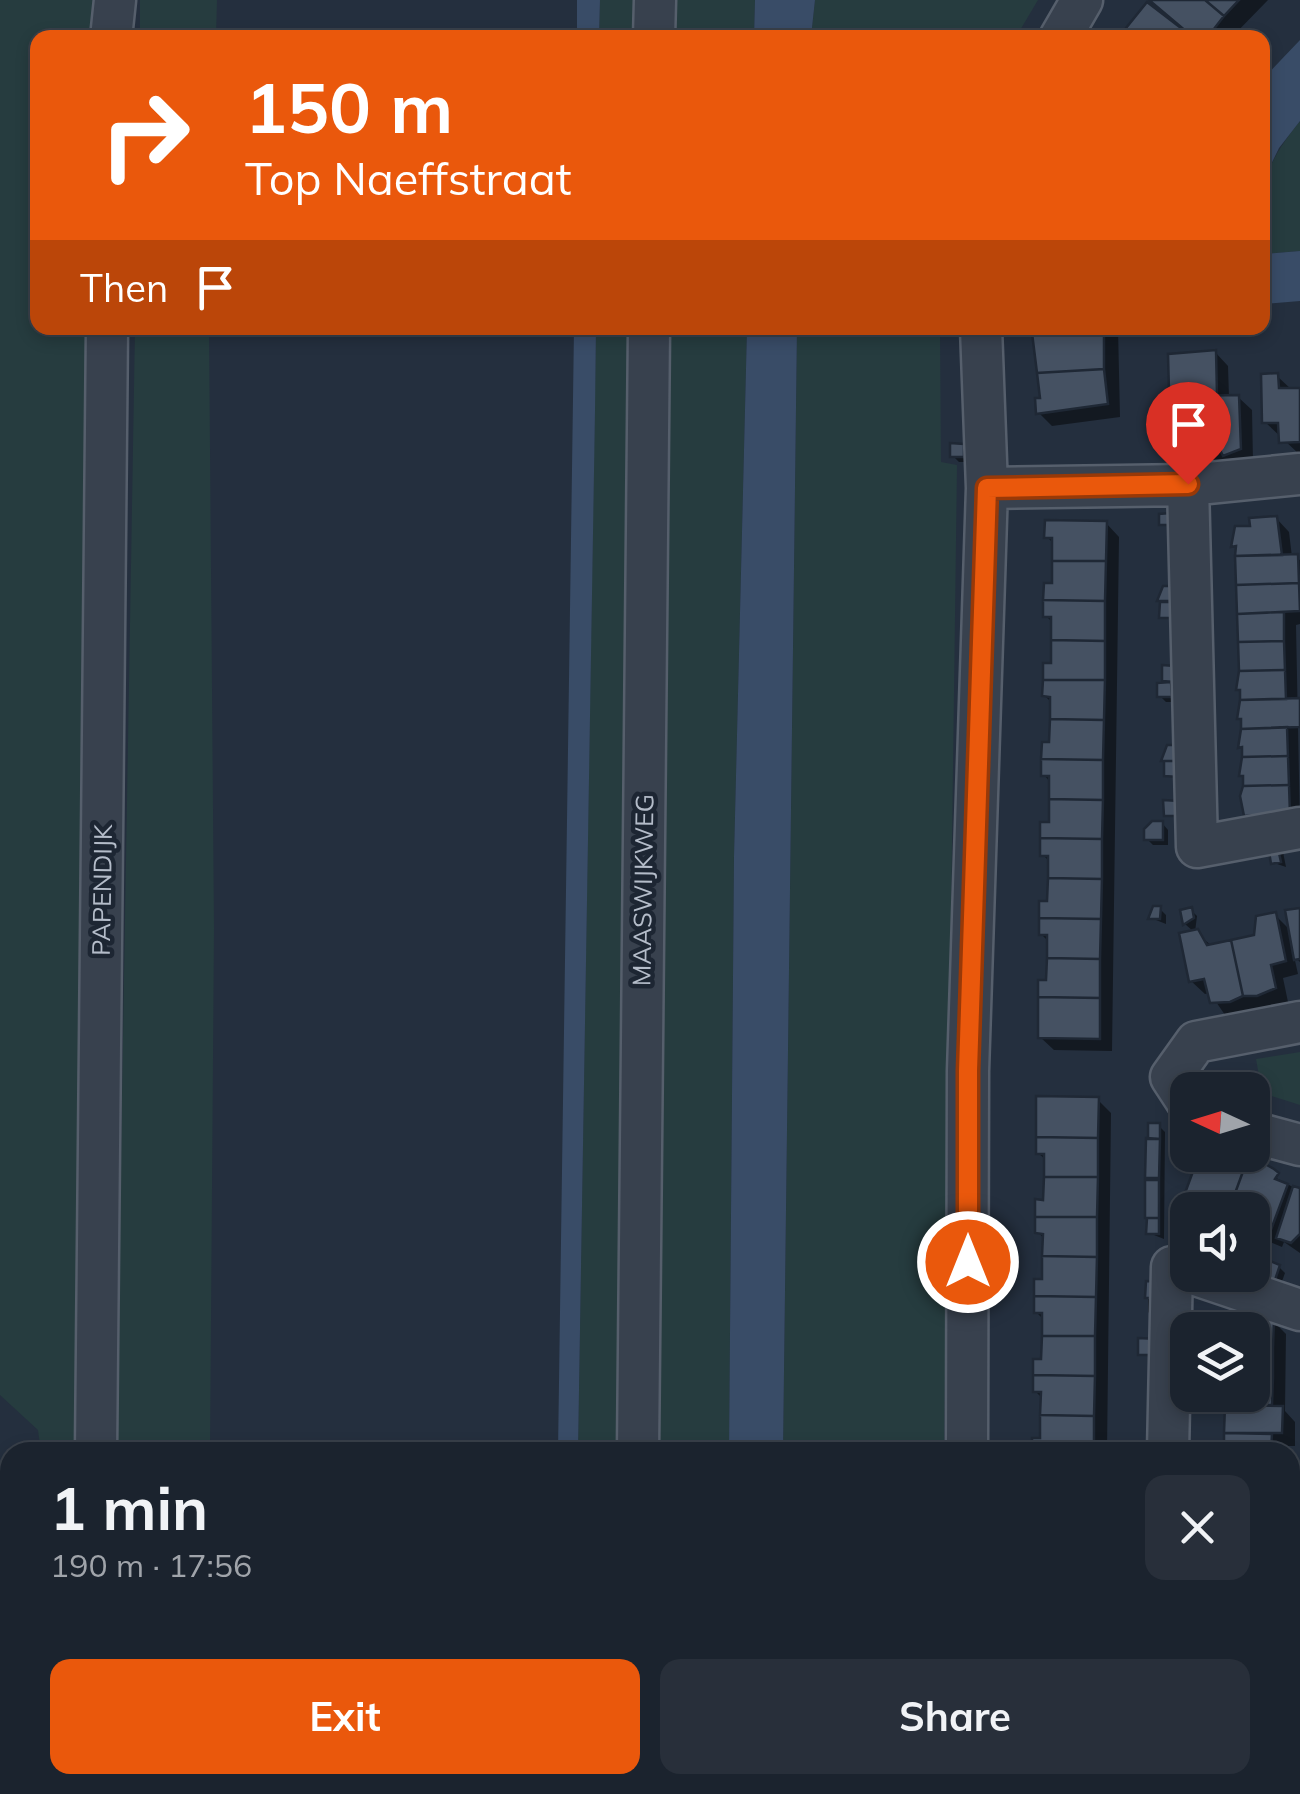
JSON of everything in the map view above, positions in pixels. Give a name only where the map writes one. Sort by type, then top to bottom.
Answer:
[{"type":"street","points":[[112,30],[115,0]]},
{"type":"street","points":[[654,0],[654,30]]},
{"type":"street","points":[[1065,30],[1082,0]]},
{"type":"street","name":"PAPENDIJK","points":[[96,1442],[107,335]]},
{"type":"street","name":"MAASWIJKWEG","points":[[638,1442],[650,335]]},
{"type":"street","points":[[967,1442],[968,1071],[987,488],[981,335]]},
{"type":"street","points":[[987,488],[1188,484],[1300,474]]},
{"type":"street","points":[[1188,484],[1198,847],[1300,828]]},
{"type":"street","points":[[1175,1072],[1196,1042],[1300,1022]]},
{"type":"street","points":[[1270,1137],[1300,1145]]},
{"type":"street","points":[[1169,1442],[1183,1292]]},
{"type":"street","points":[[1247,1292],[1300,1310]]},
{"type":"green space","points":[[0,0],[103,0],[102,30],[30,30],[30,335],[100,335],[92,1442],[40,1442],[38,1430],[0,1395]]},
{"type":"green space","points":[[140,0],[217,0],[216,30],[140,30]]},
{"type":"green space","points":[[600,0],[634,0],[634,30],[599,30]]},
{"type":"green space","points":[[669,0],[755,0],[754,30],[669,30]]},
{"type":"green space","points":[[815,0],[1038,0],[1020,30],[812,30]]},
{"type":"green space","points":[[1300,121],[1300,251],[1270,253],[1270,167]]},
{"type":"green space","points":[[135,335],[209,335],[214,928],[210,1442],[116,1442]]},
{"type":"green space","points":[[596,335],[630,335],[616,1442],[578,1442]]},
{"type":"green space","points":[[667,335],[747,335],[734,857],[729,1442],[650,1442]]},
{"type":"green space","points":[[797,335],[940,335],[941,462],[957,465],[944,1442],[783,1442]]},
{"type":"green space","points":[[1300,1052],[1300,1105],[1270,1096],[1270,1072],[1258,1072],[1256,1059]]},
{"type":"water","points":[[577,0],[600,0],[599,30],[577,30]]},
{"type":"water","points":[[755,0],[815,0],[812,30],[754,30]]},
{"type":"water","points":[[1300,40],[1300,121],[1270,167],[1270,72]]},
{"type":"water","points":[[1300,251],[1300,301],[1270,303],[1270,253]]},
{"type":"water","points":[[574,335],[596,335],[578,1442],[558,1442]]},
{"type":"water","points":[[747,335],[797,335],[783,1442],[729,1442],[734,857]]},
{"type":"building","points":[[1149,0],[1205,0],[1224,16],[1213,30],[1185,30]]},
{"type":"building","points":[[1205,0],[1239,0],[1224,16]]},
{"type":"building","points":[[1147,2],[1184,30],[1124,30]]},
{"type":"building","points":[[1032,335],[1104,335],[1104,369],[1037,373]]},
{"type":"building","points":[[1216,350],[1217,395],[1185,396],[1186,430],[1170,430],[1168,354]]},
{"type":"building","points":[[1104,369],[1108,404],[1036,414],[1035,398],[1040,398],[1037,373]]},
{"type":"building","points":[[1278,373],[1279,388],[1300,388],[1300,442],[1279,443],[1278,423],[1262,423],[1261,374]]},
{"type":"building","points":[[1239,395],[1241,449],[1223,456],[1220,450],[1194,450],[1194,429],[1186,430],[1185,396]]},
{"type":"building","points":[[950,443],[964,444],[964,457],[950,457]]},
{"type":"building","points":[[1170,513],[1170,525],[1159,525],[1159,514]]},
{"type":"building","points":[[1277,516],[1282,555],[1235,556],[1236,546],[1231,547],[1235,526],[1250,526],[1249,518]]},
{"type":"building","points":[[1045,520],[1107,521],[1106,561],[1052,561],[1052,538],[1044,538]]},
{"type":"building","points":[[1298,554],[1299,583],[1236,585],[1235,556]]},
{"type":"building","points":[[1052,561],[1106,561],[1105,601],[1043,600],[1044,583],[1052,583]]},
{"type":"building","points":[[1299,583],[1300,611],[1237,614],[1236,585]]},
{"type":"building","points":[[1163,586],[1172,586],[1172,601],[1157,601]]},
{"type":"building","points":[[1043,600],[1105,601],[1105,641],[1051,640],[1051,617],[1043,617]]},
{"type":"building","points":[[1160,602],[1173,602],[1173,618],[1159,618]]},
{"type":"building","points":[[1284,612],[1284,641],[1238,642],[1237,614]]},
{"type":"building","points":[[1051,640],[1105,641],[1105,680],[1043,680],[1043,663],[1051,663]]},
{"type":"building","points":[[1284,641],[1285,670],[1239,671],[1238,642]]},
{"type":"building","points":[[1162,665],[1175,666],[1175,682],[1162,681]]},
{"type":"building","points":[[1285,670],[1286,699],[1240,700],[1240,690],[1236,690],[1239,671]]},
{"type":"building","points":[[1043,680],[1105,680],[1104,720],[1050,719],[1050,697],[1042,696]]},
{"type":"building","points":[[1171,682],[1172,697],[1157,697],[1157,683]]},
{"type":"building","points":[[1300,698],[1300,727],[1241,729],[1241,719],[1237,719],[1240,700]]},
{"type":"building","points":[[1050,719],[1104,720],[1103,760],[1041,759],[1042,742],[1049,742]]},
{"type":"building","points":[[1287,727],[1288,756],[1242,757],[1242,747],[1238,748],[1241,729]]},
{"type":"building","points":[[1167,745],[1177,745],[1177,761],[1161,761]]},
{"type":"building","points":[[1288,756],[1289,785],[1243,786],[1243,776],[1239,776],[1242,757]]},
{"type":"building","points":[[1041,759],[1103,760],[1103,800],[1049,799],[1049,776],[1041,776]]},
{"type":"building","points":[[1164,761],[1178,761],[1179,777],[1164,776]]},
{"type":"building","points":[[1289,785],[1290,814],[1244,816],[1240,796],[1243,786]]},
{"type":"building","points":[[1049,799],[1103,800],[1102,839],[1040,838],[1040,822],[1049,822]]},
{"type":"building","points":[[1163,800],[1179,801],[1179,816],[1164,816]]},
{"type":"building","points":[[1152,821],[1163,821],[1163,840],[1144,840],[1144,829]]},
{"type":"building","points":[[1040,838],[1102,839],[1102,879],[1048,878],[1048,856],[1040,856]]},
{"type":"building","points":[[1277,844],[1281,862],[1271,864],[1268,845]]},
{"type":"building","points":[[1048,878],[1102,879],[1101,919],[1039,918],[1039,901],[1047,901]]},
{"type":"building","points":[[1153,906],[1161,906],[1160,919],[1148,919]]},
{"type":"building","points":[[1192,907],[1194,918],[1183,925],[1180,910]]},
{"type":"building","points":[[1300,908],[1300,959],[1294,960],[1285,910]]},
{"type":"building","points":[[1276,912],[1286,961],[1271,965],[1276,988],[1257,996],[1243,996],[1231,940],[1254,935],[1256,916]]},
{"type":"building","points":[[1039,918],[1101,919],[1100,959],[1047,958],[1047,935],[1039,935]]},
{"type":"building","points":[[1198,929],[1207,945],[1231,940],[1243,996],[1230,1002],[1210,1003],[1204,979],[1189,982],[1179,933]]},
{"type":"building","points":[[1047,958],[1100,959],[1100,998],[1038,997],[1038,980],[1046,980]]},
{"type":"building","points":[[1038,997],[1100,998],[1100,1039],[1038,1038]]},
{"type":"building","points":[[1036,1096],[1099,1097],[1098,1138],[1036,1137]]},
{"type":"building","points":[[1148,1123],[1160,1123],[1160,1139],[1148,1139]]},
{"type":"building","points":[[1036,1137],[1098,1138],[1098,1177],[1044,1177],[1044,1154],[1036,1154]]},
{"type":"building","points":[[1146,1138],[1160,1139],[1159,1178],[1145,1178]]},
{"type":"building","points":[[1270,1167],[1279,1173],[1275,1179],[1288,1184],[1270,1232],[1270,1192],[1235,1192],[1243,1172],[1270,1172]]},
{"type":"building","points":[[1193,1172],[1243,1172],[1235,1192],[1185,1192]]},
{"type":"building","points":[[1044,1177],[1098,1177],[1097,1217],[1035,1217],[1035,1199],[1043,1200]]},
{"type":"building","points":[[1145,1180],[1159,1180],[1159,1218],[1145,1218]]},
{"type":"building","points":[[1293,1186],[1300,1188],[1300,1234],[1291,1243],[1276,1238]]},
{"type":"building","points":[[1035,1217],[1097,1217],[1097,1257],[1042,1256],[1043,1234],[1035,1233]]},
{"type":"building","points":[[1147,1218],[1159,1218],[1159,1234],[1146,1234]]},
{"type":"building","points":[[1042,1256],[1097,1257],[1096,1297],[1034,1296],[1034,1279],[1042,1279]]},
{"type":"building","points":[[1270,1261],[1280,1265],[1275,1280],[1270,1278]]},
{"type":"building","points":[[1146,1281],[1158,1282],[1158,1298],[1145,1298]]},
{"type":"building","points":[[1034,1296],[1096,1297],[1095,1336],[1042,1336],[1042,1313],[1034,1313]]},
{"type":"building","points":[[1234,1302],[1259,1312],[1234,1312]]},
{"type":"building","points":[[1270,1316],[1274,1318],[1270,1348]]},
{"type":"building","points":[[1042,1336],[1095,1336],[1095,1376],[1033,1375],[1033,1359],[1041,1359]]},
{"type":"building","points":[[1138,1338],[1158,1339],[1157,1355],[1138,1355]]},
{"type":"building","points":[[1270,1348],[1273,1348],[1270,1377]]},
{"type":"building","points":[[1033,1375],[1095,1376],[1094,1416],[1040,1415],[1041,1392],[1033,1392]]},
{"type":"building","points":[[1270,1377],[1273,1377],[1270,1405]]},
{"type":"building","points":[[1270,1406],[1283,1406],[1282,1433],[1224,1433],[1225,1412],[1270,1412]]},
{"type":"building","points":[[1040,1415],[1094,1416],[1094,1442],[1032,1442],[1032,1438],[1040,1438]]},
{"type":"building","points":[[1224,1433],[1272,1434],[1272,1442],[1224,1442]]},
{"type":"route","points":[[968,1262],[968,1071],[987,488],[1188,484]]}]
